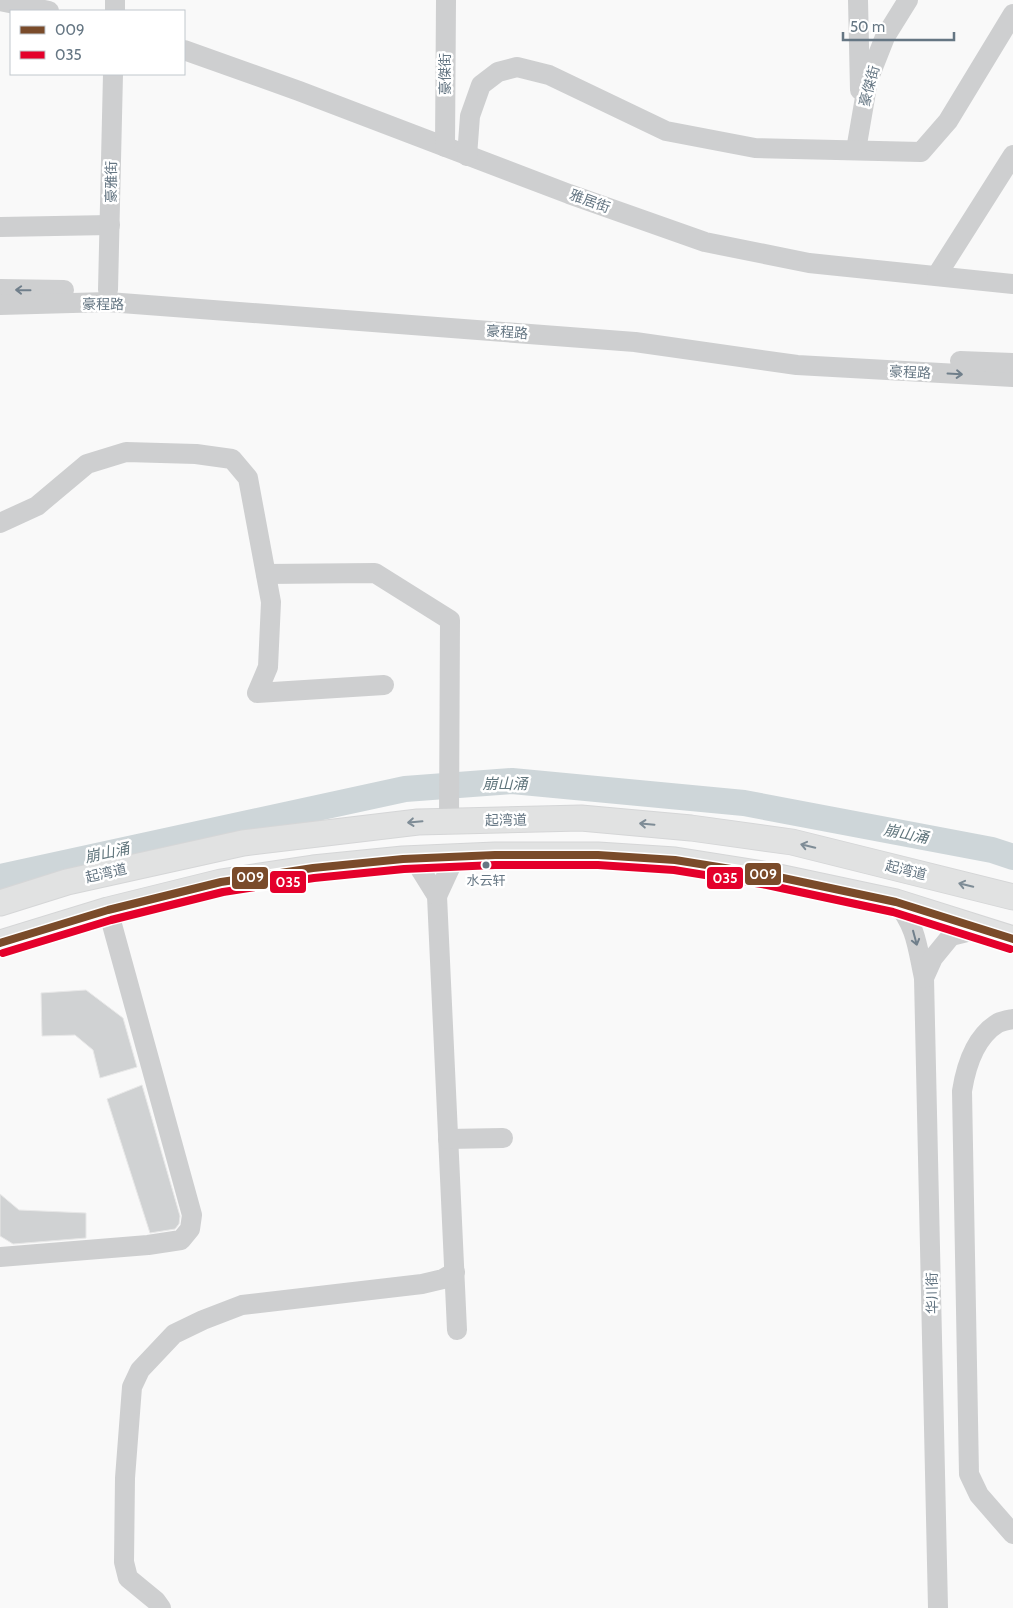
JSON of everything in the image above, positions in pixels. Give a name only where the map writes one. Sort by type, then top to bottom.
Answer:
[{"type":"main road","name":"起湾道","points":[[0,902],[67,882],[243,843],[418,822],[449,811],[581,818],[691,828],[792,842],[1013,897]]},
{"type":"main road","points":[[0,943],[108,910],[221,882],[313,868],[414,859],[496,855],[598,855],[675,860],[769,875],[896,902],[1013,939]]},
{"type":"street","name":"豪傑街","points":[[445,147],[446,0]]},
{"type":"street","points":[[858,0],[861,119]]},
{"type":"street","name":"豪傑街","points":[[856,150],[868,80],[885,37],[908,0]]},
{"type":"street","points":[[0,1],[44,10]]},
{"type":"street","points":[[467,156],[470,116],[481,85],[498,72],[517,67],[549,75],[666,131],[755,148],[920,152],[948,121],[1013,14]]},
{"type":"street","name":"雅居街","points":[[185,50],[569,194],[705,242],[809,263],[1013,284]]},
{"type":"street","name":"豪雅街","points":[[108,290],[113,75]]},
{"type":"street","points":[[937,275],[1013,155]]},
{"type":"street","points":[[0,227],[110,225]]},
{"type":"street","name":"豪程路","points":[[0,290],[108,290],[290,302],[645,330],[806,352],[1013,363]]},
{"type":"street","name":"豪程路","points":[[0,305],[108,302],[635,342],[797,365],[1013,377]]},
{"type":"street","points":[[0,523],[37,506],[87,464],[126,452],[196,454],[232,458],[248,478],[271,602],[268,668],[257,694],[384,685]]},
{"type":"street","points":[[266,574],[375,573],[450,620],[449,811]]},
{"type":"street","points":[[456,857],[437,896],[457,1330]]},
{"type":"street","points":[[414,859],[437,896]]},
{"type":"street","name":"华川街","points":[[896,902],[906,915],[914,931],[924,978],[934,1360],[938,1608]]},
{"type":"street","points":[[0,1256],[148,1245],[181,1240],[190,1229],[192,1216],[108,910]]},
{"type":"street","name":"华川街","points":[[924,978],[933,958],[951,936],[979,929]]},
{"type":"street","points":[[1013,1019],[999,1023],[985,1034],[971,1059],[962,1091],[969,1474],[979,1495],[1013,1534]]},
{"type":"street","points":[[448,1139],[503,1138]]},
{"type":"street","points":[[161,1608],[156,1601],[128,1578],[124,1562],[125,1478],[132,1387],[140,1370],[174,1334],[203,1320],[242,1305],[422,1284],[442,1279],[455,1272]]},
{"type":"street","points":[[934,1360],[967,1359]]},
{"type":"street","points":[[935,1441],[967,1440]]},
{"type":"building","points":[[86,990],[123,1018],[137,1067],[100,1078],[93,1050],[75,1035],[42,1036],[41,993]]},
{"type":"building","points":[[142,1085],[180,1216],[179,1224],[175,1229],[150,1233],[107,1099]]},
{"type":"building","points":[[0,1194],[19,1210],[86,1213],[86,1238],[13,1244],[0,1236]]},
{"type":"waterway","name":"崩山涌","points":[[0,877],[405,789],[512,781],[744,803],[992,850],[1013,857]]},
{"type":"transit line","name":"009","points":[[0,943],[108,910],[221,882],[313,868],[403,859],[495,855],[598,855],[675,860],[769,875],[896,902],[1013,939]]},
{"type":"transit line","name":"035","points":[[3,953],[111,920],[223,892],[314,878],[404,869],[495,865],[598,865],[674,870],[767,885],[893,912],[1010,949]]},
{"type":"place","name":"水云轩","points":[[486,865]]}]
